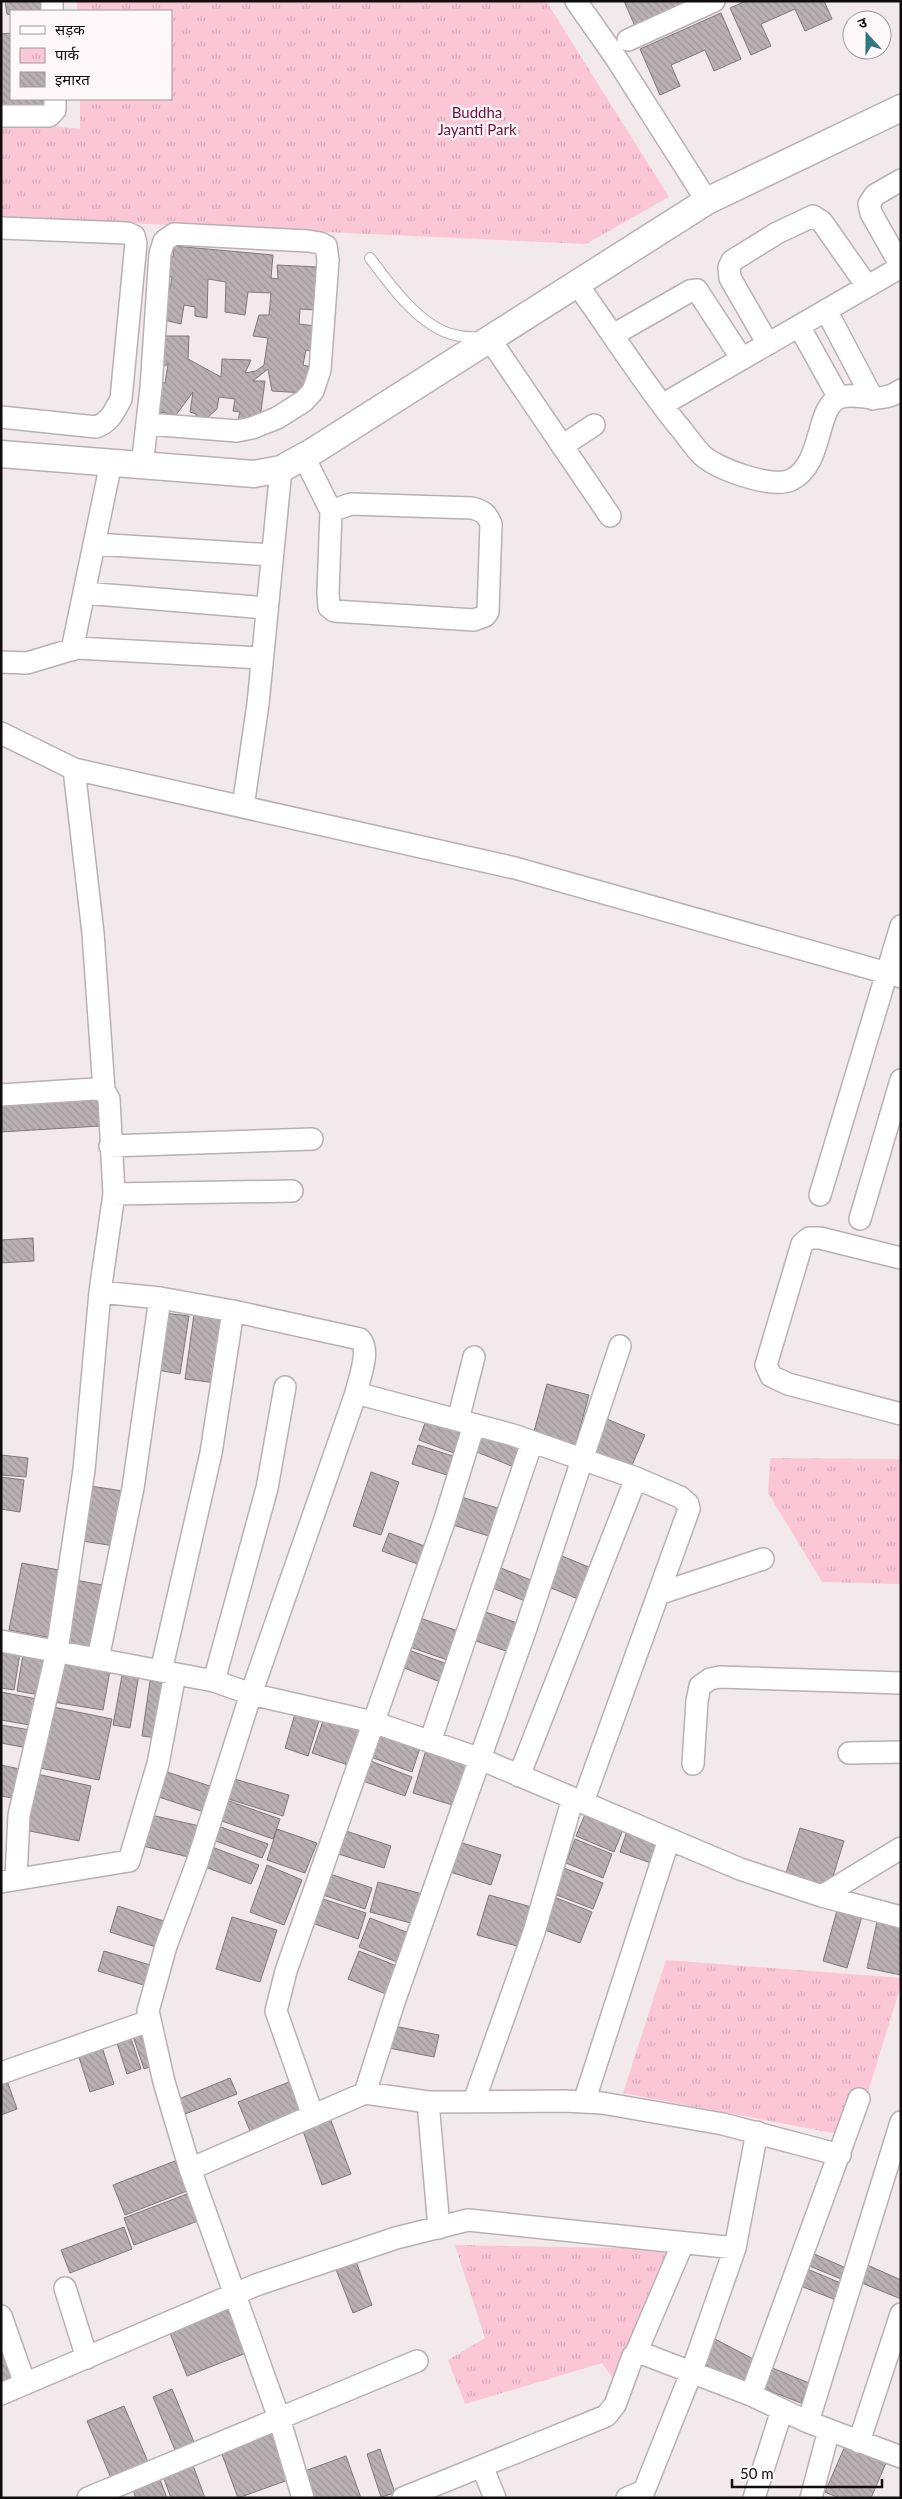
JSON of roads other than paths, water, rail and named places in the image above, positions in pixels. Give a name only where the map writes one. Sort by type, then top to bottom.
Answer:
[{"type":"street","points":[[576,1],[616,58],[707,201]]},
{"type":"street","points":[[628,40],[714,1]]},
{"type":"street","points":[[1,116],[49,116],[55,110],[55,100]]},
{"type":"street","points":[[1,454],[254,474],[281,469],[304,457],[707,201],[901,108]]},
{"type":"street","points":[[662,406],[901,266],[871,213],[869,204],[875,195],[901,180]]},
{"type":"street","points":[[768,344],[730,278],[729,267],[732,261],[778,233],[812,216],[822,222],[867,286]]},
{"type":"street","points":[[1,228],[126,233],[134,236],[136,243],[121,399],[106,424],[96,427],[1,417]]},
{"type":"street","points":[[142,466],[148,424],[160,254],[164,241],[174,234],[308,241],[326,246],[328,260],[320,370],[313,391],[304,402],[277,418],[252,428],[237,431],[148,424]]},
{"type":"street","points":[[577,284],[662,406],[703,456],[716,464],[759,481],[778,483],[791,480],[802,472],[811,460],[829,405],[839,398],[851,396],[873,399],[901,390]]},
{"type":"street","points":[[613,335],[684,294],[697,290],[742,359]]},
{"type":"street","points":[[826,310],[873,399]]},
{"type":"street","points":[[799,326],[839,398]]},
{"type":"street","points":[[489,338],[610,516]]},
{"type":"street","points":[[562,446],[594,424]]},
{"type":"street","points":[[304,457],[331,511],[329,607],[334,611],[474,620],[485,616],[488,612],[491,524],[488,516],[483,511],[472,508],[351,504],[331,511]]},
{"type":"street","points":[[72,650],[111,463]]},
{"type":"street","points":[[243,807],[262,658],[281,469]]},
{"type":"street","points":[[94,544],[272,556]]},
{"type":"street","points":[[84,593],[267,608]]},
{"type":"street","points":[[1,662],[27,663],[72,650],[262,658]]},
{"type":"street","points":[[1,733],[74,769],[515,868],[894,975]]},
{"type":"street","points":[[74,769],[92,933],[104,1090],[110,1109],[110,1146],[114,1194],[100,1292],[84,1470],[57,1652],[19,1815],[9,1880],[129,1861],[158,1764],[168,1673],[211,1453],[233,1311]]},
{"type":"street","points":[[820,1196],[894,975],[901,926]]},
{"type":"street","points":[[860,1218],[901,1080]]},
{"type":"street","points":[[1,1095],[104,1090]]},
{"type":"street","points":[[110,1146],[312,1138]]},
{"type":"street","points":[[114,1194],[292,1191]]},
{"type":"street","points":[[901,1258],[820,1238],[809,1238],[802,1244],[766,1365],[771,1376],[788,1384],[901,1414]]},
{"type":"street","points":[[100,1292],[160,1298],[233,1311],[360,1339],[365,1344],[356,1393],[250,1694],[197,1863],[166,1946],[150,1998],[148,2011],[149,2021],[190,2169],[279,2418],[303,2498]]},
{"type":"street","points":[[98,1659],[133,1488],[160,1298]]},
{"type":"street","points":[[365,2093],[394,2002],[583,1460],[620,1346]]},
{"type":"street","points":[[313,2116],[276,2010],[286,1971],[444,1522],[466,1422],[474,1356]]},
{"type":"street","points":[[214,1681],[267,1488],[285,1386]]},
{"type":"street","points":[[356,1393],[466,1422],[532,1442],[636,1478],[680,1497],[688,1504],[689,1509],[578,1800],[534,1932],[474,2101]]},
{"type":"street","points":[[430,1742],[532,1442]]},
{"type":"street","points":[[519,1776],[636,1478]]},
{"type":"street","points":[[658,1594],[764,1559]]},
{"type":"street","points":[[1,1641],[214,1681],[250,1694],[373,1722],[478,1758],[740,1869],[822,1896],[901,1917]]},
{"type":"street","points":[[693,1764],[696,1701],[700,1686],[710,1679],[720,1677],[901,1683]]},
{"type":"street","points":[[848,1753],[901,1752]]},
{"type":"street","points":[[584,2102],[669,1839]]},
{"type":"street","points":[[822,1896],[901,1848]]},
{"type":"street","points":[[1,2073],[149,2021]]},
{"type":"street","points":[[190,2169],[365,2093],[428,2102],[584,2102],[714,2122],[840,2155]]},
{"type":"street","points":[[751,2395],[859,2099]]},
{"type":"street","points":[[428,2102],[439,2228]]},
{"type":"street","points":[[808,2422],[901,2122]]},
{"type":"street","points":[[627,2498],[644,2490],[692,2371],[735,2248],[757,2132]]},
{"type":"street","points":[[1,2394],[256,2286],[396,2238],[468,2220],[735,2248]]},
{"type":"street","points":[[403,2498],[606,2416],[615,2405],[631,2361],[684,2243]]},
{"type":"street","points":[[65,2288],[87,2358]]},
{"type":"street","points":[[859,2442],[901,2314]]},
{"type":"street","points":[[1,2316],[25,2384]]},
{"type":"street","points":[[636,2353],[642,2353],[692,2371],[751,2395],[808,2422],[901,2457]]},
{"type":"street","points":[[88,2498],[417,2361]]},
{"type":"street","points":[[754,2498],[782,2410]]},
{"type":"street","points":[[811,2498],[829,2430]]},
{"type":"street","points":[[482,2466],[495,2498]]},
{"type":"lane","points":[[370,258],[405,302],[436,328],[453,335],[489,338]]},
{"type":"park label","name":"Buddha Jayanti Park","points":[[477,120]]}]
